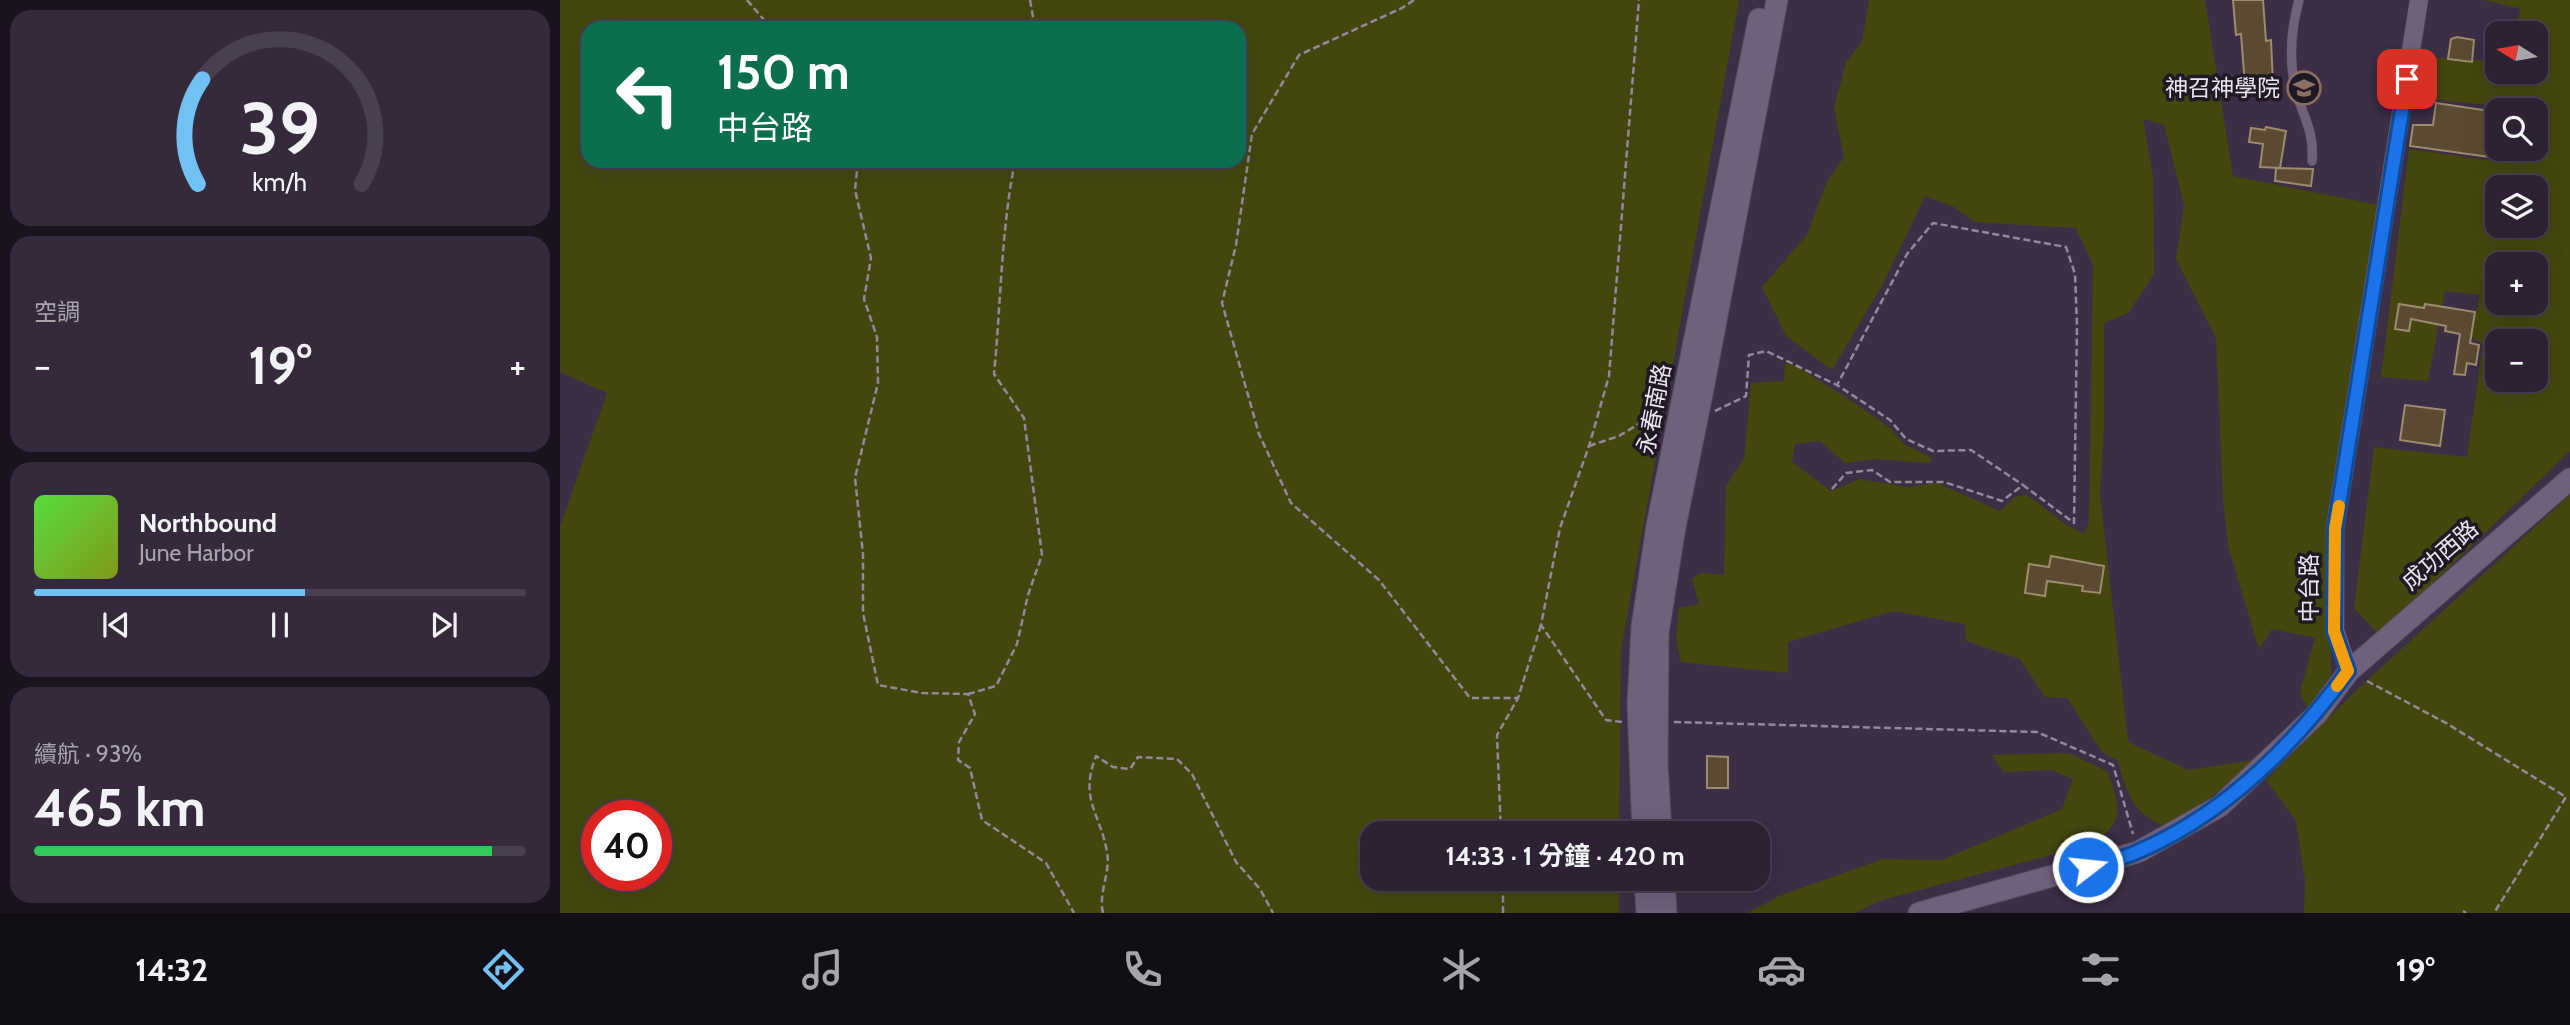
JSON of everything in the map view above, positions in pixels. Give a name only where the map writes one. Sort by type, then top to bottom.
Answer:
[{"type":"street","name":"永春南路","points":[[1692,401],[1763,0]]},
{"type":"street","name":"永春南路","points":[[1643,821],[1639,704],[1641,640],[1777,0]]},
{"type":"street","name":"中台路","points":[[2348,671],[2334,631],[2335,529],[2419,0]]},
{"type":"street","name":"成功西路","points":[[2348,671],[2569,478]]},
{"type":"street","name":"永春南路","points":[[1660,821],[1657,764],[1658,633],[1666,526]]},
{"type":"street","points":[[1919,913],[2138,852],[2220,806],[2317,714],[2348,671]]},
{"type":"street","points":[[1646,891],[1647,913]]},
{"type":"street","points":[[1664,891],[1665,913]]},
{"type":"lane","points":[[2299,0],[2291,33],[2294,83],[2314,142],[2312,161]]},
{"type":"path","points":[[747,0],[765,21]]},
{"type":"path","points":[[1030,0],[1034,21]]},
{"type":"path","points":[[1414,0],[1299,55],[1252,134],[1236,245],[1222,303],[1259,434],[1291,503],[1379,580],[1470,698],[1518,698]]},
{"type":"path","points":[[1500,821],[1496,735],[1518,698],[1541,625],[1560,528],[1589,446],[1609,376],[1639,0]]},
{"type":"path","points":[[857,168],[855,190],[871,258],[864,299],[877,337],[878,383],[855,478],[863,555],[863,613],[870,649],[878,685],[922,693],[968,694],[996,686],[1017,644],[1028,595],[1042,555],[1024,418],[994,374],[1001,309],[1000,273],[1014,168]]},
{"type":"path","points":[[1589,446],[1619,436],[1661,408],[1692,401],[1719,412],[1746,396],[1749,355],[1766,351],[1838,385],[1890,420],[1906,439],[1933,451],[1970,450],[2074,523],[2077,325],[2075,274],[2066,247],[1933,223],[1907,254],[1838,385]]},
{"type":"path","points":[[1832,489],[1846,473],[1872,470],[1890,482],[1944,482],[2002,501],[2023,485]]},
{"type":"path","points":[[1541,625],[1606,720],[1624,723]]},
{"type":"path","points":[[2348,671],[2446,723],[2566,797],[2494,913]]},
{"type":"path","points":[[968,694],[975,714],[959,742],[958,760],[970,768],[982,820],[1046,863],[1074,913]]},
{"type":"path","points":[[1674,722],[2037,732],[2113,765],[2138,852]]},
{"type":"path","points":[[1103,913],[1100,903],[1108,854],[1094,814],[1087,779],[1096,756],[1113,767],[1130,769],[1138,757],[1177,759],[1192,774],[1236,862],[1260,889],[1273,913]]},
{"type":"path","points":[[1503,891],[1503,913]]},
{"type":"green space","points":[[560,0],[1739,0],[1621,649],[1619,821],[1360,821],[1360,891],[1619,891],[1619,913],[560,913],[560,527],[607,393],[560,372]]},
{"type":"green space","points":[[1869,0],[2205,0],[2233,176],[2378,205],[2330,532],[2331,681],[2308,709],[2300,692],[2315,638],[2272,629],[2259,649],[2228,546],[2223,498],[2216,338],[2176,259],[2184,205],[2164,125],[2143,119],[2153,177],[2154,274],[2128,313],[2104,323],[2104,424],[2100,494],[2128,742],[2188,770],[2254,760],[2207,801],[2164,826],[2137,808],[2128,792],[2118,761],[2102,752],[2067,698],[2045,697],[2020,659],[1966,641],[1965,624],[1893,611],[1788,642],[1788,673],[1681,662],[1676,640],[1679,608],[1699,604],[1692,579],[1700,573],[1724,575],[1726,486],[1744,459],[1751,383],[1784,381],[1785,363],[1796,366],[1850,400],[1889,427],[1904,444],[1932,458],[1929,463],[1876,459],[1845,463],[1820,441],[1795,444],[1792,462],[1831,491],[1860,479],[1907,487],[1937,483],[2000,511],[2016,496],[2027,495],[2068,526],[2085,534],[2089,521],[2093,265],[2076,228],[1975,222],[1954,207],[1925,196],[1883,284],[1832,370],[1786,336],[1762,287],[1807,235],[1826,184],[1844,157],[1834,108],[1846,62],[1862,42]]},
{"type":"green space","points":[[2485,0],[2570,0],[2570,451],[2379,635],[2354,608],[2374,447],[2467,457],[2483,344],[2471,337],[2480,295],[2445,291],[2428,381],[2381,377],[2409,149],[2485,161],[2548,161],[2548,98],[2485,98],[2485,105],[2420,98],[2427,57],[2485,60],[2485,84],[2548,84],[2548,21],[2518,21],[2520,9]]},
{"type":"green space","points":[[2570,495],[2570,913],[2304,913],[2305,880],[2296,821],[2266,780],[2361,686]]},
{"type":"green space","points":[[2069,753],[2108,772],[2115,795],[2115,820],[2092,844],[1882,900],[1855,913],[1747,913],[1779,896],[1883,859],[1942,860],[2062,809],[2073,779],[2052,770],[2004,772],[1992,755]]},
{"type":"building","points":[[2233,0],[2263,0],[2266,41],[2271,40],[2273,84],[2245,86],[2241,34],[2236,35]]},
{"type":"building","points":[[2457,37],[2474,40],[2472,62],[2448,59],[2451,39]]},
{"type":"building","points":[[2436,103],[2485,110],[2485,156],[2410,146],[2413,125],[2433,125]]},
{"type":"building","points":[[2266,127],[2286,131],[2280,168],[2260,167],[2263,144],[2249,142],[2251,128],[2265,130]]},
{"type":"building","points":[[2276,168],[2313,169],[2311,186],[2275,181]]},
{"type":"building","points":[[2399,304],[2424,308],[2425,304],[2475,312],[2470,343],[2479,345],[2476,365],[2467,363],[2465,375],[2454,374],[2460,334],[2445,331],[2446,326],[2411,319],[2409,331],[2395,329]]},
{"type":"building","points":[[2405,405],[2445,410],[2440,446],[2400,440]]},
{"type":"building","points":[[2051,556],[2104,566],[2100,593],[2082,591],[2083,586],[2047,581],[2045,596],[2025,593],[2029,564],[2049,567]]},
{"type":"building","points":[[1707,756],[1728,757],[1728,788],[1707,788]]},
{"type":"slow traffic","points":[[2337,686],[2348,671],[2334,631],[2335,529],[2339,506]]},
{"type":"place","name":"神召神學院","points":[[2304,88]]},
{"type":"route","points":[[2088,867],[2138,852],[2220,806],[2317,714],[2348,671],[2334,631],[2335,529],[2407,79]]}]
